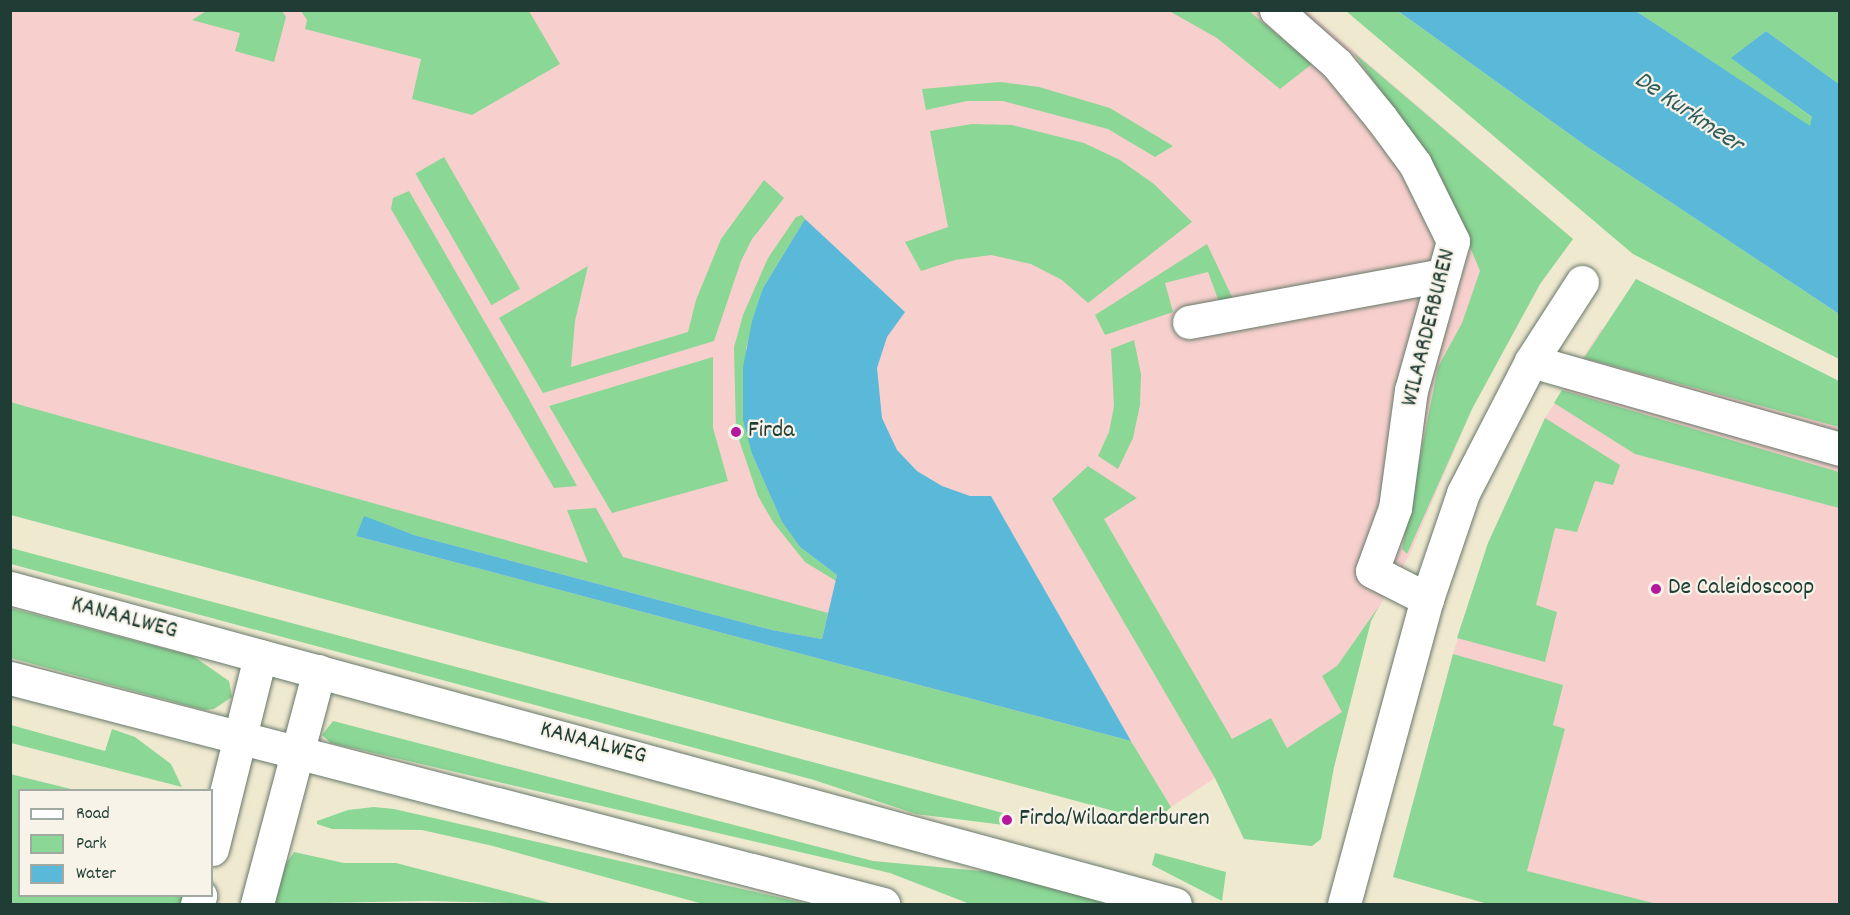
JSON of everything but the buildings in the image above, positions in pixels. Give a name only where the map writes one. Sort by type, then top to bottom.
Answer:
[{"type":"main road","name":"WILAARDERBUREN","points":[[1276,10],[1337,64],[1415,164],[1453,241],[1411,390],[1395,508],[1372,571],[1427,599]]},
{"type":"main road","points":[[1189,322],[1442,275]]},
{"type":"main road","points":[[1344,904],[1427,599],[1463,493],[1531,361],[1582,282]]},
{"type":"main road","points":[[1531,361],[1839,449]]},
{"type":"main road","name":"KANAALWEG","points":[[10,588],[1175,904]]},
{"type":"main road","points":[[213,845],[260,656]]},
{"type":"main road","points":[[257,904],[319,670]]},
{"type":"main road","points":[[10,678],[297,755],[604,830],[884,904]]},
{"type":"shaded area","name":"Firda","points":[[10,11],[1307,11],[1573,239],[1540,284],[1472,409],[1410,554],[1371,621],[1334,767],[1236,815],[1215,778],[1171,807],[1131,741],[822,661],[11,510]]},
{"type":"shaded area","name":"De Caleidoscoop","points":[[1601,329],[1839,414],[1839,904],[1488,904],[1393,877],[1453,654],[1488,543],[1545,418]]},
{"type":"green space","points":[[208,10],[282,11],[286,17],[274,62],[235,51],[240,33],[192,20]]},
{"type":"green space","points":[[301,11],[529,11],[560,64],[472,115],[412,99],[421,59],[305,29],[307,20]]},
{"type":"green space","points":[[1169,11],[1249,11],[1312,64],[1280,89],[1217,38]]},
{"type":"green space","points":[[1346,11],[1398,11],[1586,146],[1839,314],[1839,359],[1633,254]]},
{"type":"green space","points":[[1636,11],[1839,11],[1839,84],[1766,31],[1732,58],[1813,118],[1810,127]]},
{"type":"green space","points":[[1353,52],[1573,239],[1540,284],[1472,409],[1407,554],[1402,549],[1438,367],[1462,323],[1480,271],[1440,175]]},
{"type":"green space","points":[[1000,82],[1039,87],[1110,108],[1173,146],[1155,157],[1108,129],[1003,101],[967,101],[926,110],[922,89]]},
{"type":"green space","points":[[972,124],[1012,125],[1084,143],[1120,160],[1154,184],[1192,222],[1088,303],[1062,280],[1031,264],[991,255],[955,260],[921,271],[905,242],[948,227],[930,131]]},
{"type":"green space","points":[[444,157],[520,289],[491,305],[415,174]]},
{"type":"green space","points":[[764,180],[784,198],[752,239],[741,261],[714,341],[543,393],[499,318],[588,266],[575,321],[571,367],[688,332],[696,300],[721,239]]},
{"type":"green space","points":[[409,191],[577,486],[554,488],[391,209],[393,198]]},
{"type":"green space","points":[[802,215],[805,219],[763,288],[746,348],[752,454],[782,522],[800,547],[837,575],[836,581],[805,562],[773,522],[758,496],[736,431],[734,347],[743,315],[768,258],[796,217]]},
{"type":"green space","points":[[1207,244],[1233,299],[1219,302],[1208,272],[1165,283],[1173,312],[1105,335],[1095,315]]},
{"type":"green space","points":[[1636,279],[1839,381],[1839,427],[1584,358]]},
{"type":"green space","points":[[1134,340],[1141,374],[1140,405],[1133,438],[1118,469],[1098,456],[1109,432],[1114,406],[1111,349]]},
{"type":"green space","points":[[713,357],[713,428],[728,481],[612,513],[549,406]]},
{"type":"green space","points":[[1562,390],[1839,472],[1839,508],[1635,454],[1554,403]]},
{"type":"green space","points":[[10,402],[588,563],[567,510],[596,508],[623,557],[828,613],[822,639],[772,630],[414,535],[364,517],[356,536],[1131,741],[1171,807],[1155,822],[11,515]]},
{"type":"green space","points":[[1545,418],[1620,465],[1613,485],[1595,481],[1577,532],[1555,528],[1536,605],[1557,612],[1545,662],[1457,638],[1488,543]]},
{"type":"green space","points":[[1088,466],[1137,498],[1104,519],[1232,739],[1271,718],[1287,748],[1342,712],[1322,676],[1337,666],[1379,606],[1371,621],[1334,767],[1321,839],[1312,846],[1244,839],[1215,778],[1052,499]]},
{"type":"green space","points":[[11,548],[1007,814],[1004,825],[916,814],[814,780],[11,564]]},
{"type":"green space","points":[[10,608],[193,656],[229,681],[232,697],[214,709],[204,710],[11,658]]},
{"type":"green space","points":[[1453,654],[1563,685],[1553,725],[1565,729],[1527,871],[1657,904],[1488,904],[1393,877]]},
{"type":"green space","points":[[333,721],[873,861],[1013,874],[1125,904],[970,904],[890,873],[331,743],[322,735]]},
{"type":"green space","points":[[11,725],[105,751],[112,729],[135,737],[171,764],[182,787],[11,743]]},
{"type":"green space","points":[[10,774],[71,789],[18,789],[18,897],[186,897],[184,904],[11,904]]},
{"type":"green space","points":[[374,807],[394,809],[808,904],[703,904],[493,846],[422,830],[332,829],[317,824],[317,821],[348,810]]},
{"type":"green space","points":[[294,852],[344,863],[396,863],[554,904],[426,901],[270,904],[281,871]]},
{"type":"green space","points":[[1155,853],[1226,872],[1222,901],[1152,865]]},
{"type":"water","name":"De Kurkmeer","points":[[1398,11],[1636,11],[1810,126],[1812,117],[1731,58],[1766,31],[1839,84],[1839,314],[1586,146]]},
{"type":"water","points":[[805,219],[905,312],[887,337],[877,368],[882,418],[897,450],[917,471],[942,486],[970,496],[991,496],[1131,741],[356,536],[364,516],[414,535],[772,630],[822,639],[837,575],[800,547],[782,522],[752,454],[743,420],[743,367],[752,321],[763,288]]},
{"type":"place","name":"Firda","points":[[736,432]]},
{"type":"place","name":"De Caleidoscoop","points":[[1656,589]]},
{"type":"place","name":"Firda/Wilaarderburen","points":[[1007,820]]}]
